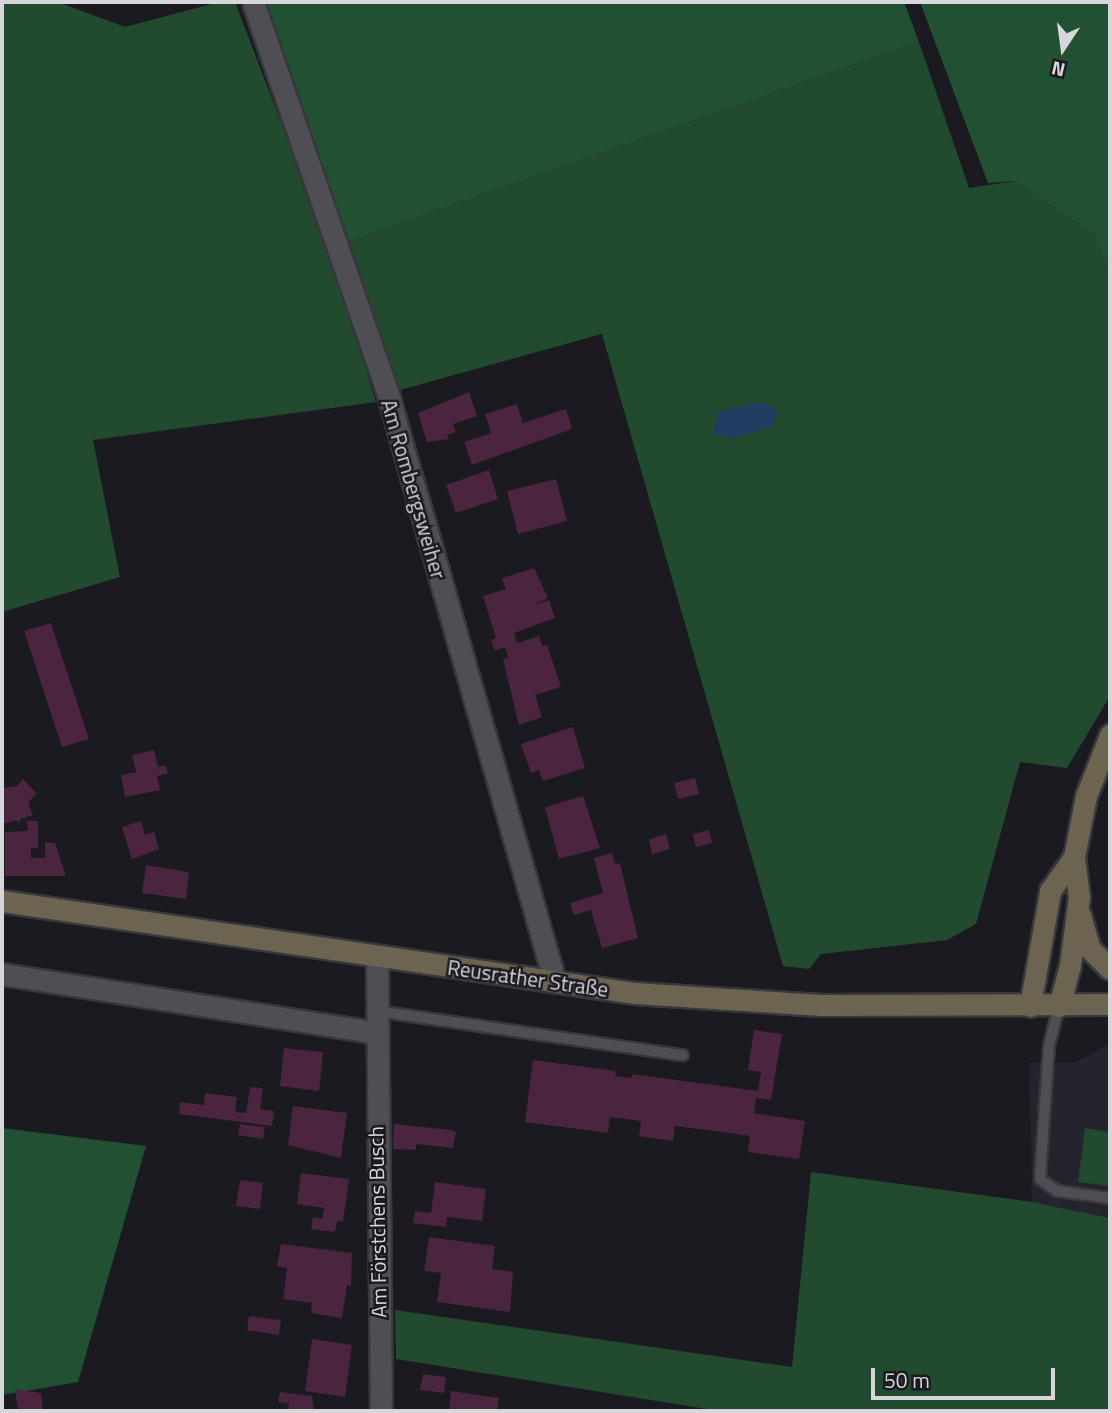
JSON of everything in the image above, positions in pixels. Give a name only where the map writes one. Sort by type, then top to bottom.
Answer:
[{"type":"main road","points":[[1110,735],[1086,796],[1074,857],[1078,908],[1090,949],[1110,969]]},
{"type":"main road","points":[[1030,1006],[1050,891],[1074,857]]},
{"type":"main road","name":"Reusrather Straße","points":[[2,901],[555,982],[794,1004],[1110,1004]]},
{"type":"main road","points":[[1059,1006],[1078,908]]},
{"type":"street","name":"Am Rombergsweiher","points":[[253,2],[388,395],[555,982]]},
{"type":"street","name":"Am Förstchens Busch","points":[[377,956],[375,1022],[382,1411]]},
{"type":"street","points":[[2,974],[375,1022]]},
{"type":"lane","points":[[1059,1006],[1049,1046],[1040,1179],[1057,1191],[1110,1199]]},
{"type":"lane","points":[[375,1022],[684,1055]]},
{"type":"shaded area","points":[[1110,1044],[1110,1218],[1032,1202],[1029,1063],[1074,1063]]},
{"type":"green space","points":[[58,2],[125,27],[219,2],[235,2],[328,245],[376,402],[93,440],[120,577],[2,612],[2,3]]},
{"type":"green space","points":[[265,2],[904,2],[919,42],[347,242]]},
{"type":"green space","points":[[920,2],[1110,2],[1110,274],[1093,234],[1015,181],[988,183]]},
{"type":"green space","points":[[919,42],[969,188],[1015,181],[1093,234],[1110,274],[1110,696],[1067,768],[1020,762],[976,924],[947,940],[821,954],[809,969],[783,966],[602,334],[393,392],[347,242]]},
{"type":"green space","points":[[2,1128],[146,1146],[78,1382],[2,1395]]},
{"type":"green space","points":[[1085,1128],[1110,1132],[1110,1186],[1078,1182]]},
{"type":"green space","points":[[811,1172],[1032,1202],[1110,1218],[1110,1411],[719,1411],[396,1359],[395,1310],[792,1367]]},
{"type":"water","points":[[757,402],[771,406],[777,413],[773,426],[734,438],[713,434],[718,412]]},
{"type":"building","points":[[469,392],[477,416],[453,424],[456,432],[447,435],[449,439],[427,442],[418,413]]},
{"type":"building","points":[[517,404],[523,423],[566,409],[572,429],[472,465],[464,442],[491,433],[485,414]]},
{"type":"building","points":[[489,470],[498,499],[456,513],[446,485]]},
{"type":"building","points":[[556,479],[567,521],[518,534],[507,491]]},
{"type":"building","points":[[534,568],[548,598],[534,605],[549,600],[555,618],[514,633],[517,643],[539,636],[542,646],[547,645],[561,687],[535,695],[542,717],[519,725],[503,659],[508,657],[505,647],[495,651],[491,640],[496,638],[483,596],[506,589],[502,578]]},
{"type":"building","points":[[51,623],[89,739],[62,747],[24,631]]},
{"type":"building","points":[[573,727],[585,768],[543,781],[539,770],[531,773],[521,744]]},
{"type":"building","points":[[154,750],[158,767],[166,765],[168,773],[157,776],[160,790],[125,797],[121,775],[136,772],[132,755]]},
{"type":"building","points":[[695,778],[699,794],[678,799],[674,783]]},
{"type":"building","points":[[23,779],[37,794],[28,802],[33,815],[21,819],[18,824],[17,820],[3,824],[2,788],[17,786]]},
{"type":"building","points":[[583,796],[600,848],[559,859],[545,807]]},
{"type":"building","points":[[27,821],[38,821],[38,848],[31,848],[31,858],[45,858],[45,842],[55,843],[66,876],[5,876],[5,832],[28,831]]},
{"type":"building","points":[[141,821],[145,835],[154,832],[159,849],[132,859],[122,827]]},
{"type":"building","points":[[709,830],[712,843],[696,847],[693,834]]},
{"type":"building","points":[[666,834],[670,849],[652,854],[649,839]]},
{"type":"building","points":[[612,853],[615,864],[620,863],[638,938],[602,948],[591,910],[574,915],[570,903],[603,893],[594,858]]},
{"type":"building","points":[[146,865],[189,872],[186,899],[142,893]]},
{"type":"building","points":[[754,1030],[782,1034],[771,1100],[756,1098],[754,1113],[805,1121],[799,1159],[748,1152],[750,1136],[675,1126],[673,1141],[639,1136],[641,1121],[610,1117],[608,1133],[525,1122],[533,1060],[616,1071],[615,1076],[632,1078],[632,1074],[758,1091],[761,1072],[748,1070]]},
{"type":"building","points":[[284,1048],[323,1052],[319,1091],[280,1086]]},
{"type":"building","points":[[250,1087],[263,1088],[260,1109],[274,1111],[272,1126],[179,1114],[180,1102],[204,1105],[205,1093],[237,1097],[235,1112],[246,1113]]},
{"type":"building","points":[[293,1106],[347,1113],[341,1158],[288,1145]]},
{"type":"building","points":[[240,1124],[265,1127],[263,1139],[238,1135]]},
{"type":"building","points":[[394,1124],[456,1132],[453,1148],[416,1144],[416,1150],[393,1149]]},
{"type":"building","points":[[301,1173],[349,1179],[343,1222],[337,1221],[335,1232],[311,1229],[313,1217],[322,1219],[324,1208],[297,1204]]},
{"type":"building","points":[[240,1180],[263,1183],[260,1209],[236,1206]]},
{"type":"building","points":[[435,1182],[486,1189],[482,1221],[447,1217],[446,1227],[413,1223],[415,1211],[431,1213]]},
{"type":"building","points":[[429,1237],[495,1246],[492,1269],[513,1272],[510,1312],[437,1302],[441,1273],[424,1271]]},
{"type":"building","points":[[281,1244],[352,1253],[351,1286],[347,1285],[342,1318],[311,1313],[312,1303],[283,1299],[287,1268],[277,1266]]},
{"type":"building","points":[[249,1316],[281,1320],[279,1335],[247,1330]]},
{"type":"building","points":[[312,1339],[352,1345],[345,1397],[305,1391]]},
{"type":"building","points":[[423,1374],[446,1377],[444,1393],[420,1390]]},
{"type":"building","points":[[15,1389],[41,1393],[43,1411],[18,1411]]},
{"type":"building","points":[[451,1391],[499,1398],[497,1411],[449,1411]]},
{"type":"building","points":[[280,1392],[312,1396],[314,1411],[288,1411],[289,1403],[278,1402]]}]
